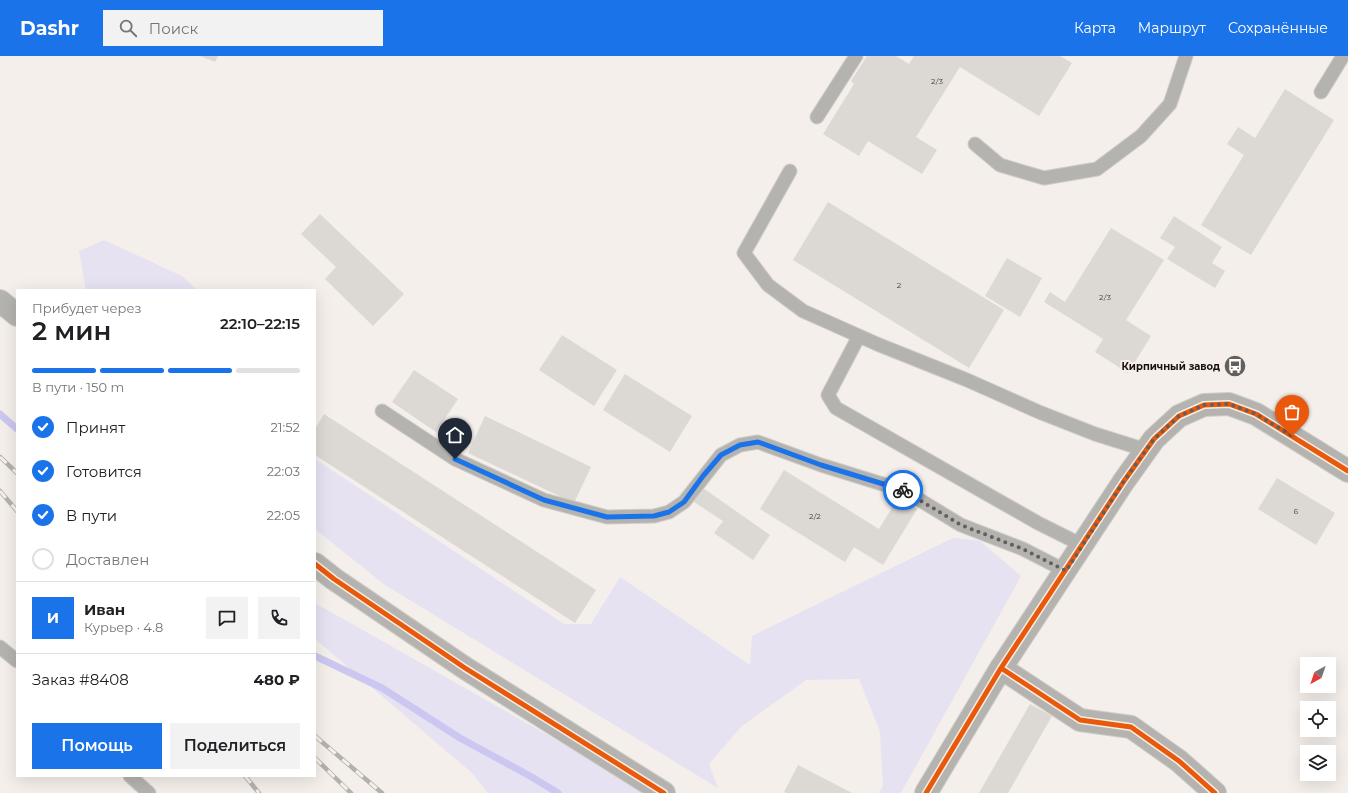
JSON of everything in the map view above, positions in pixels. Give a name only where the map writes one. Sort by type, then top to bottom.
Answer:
[{"type":"street","points":[[0,301],[16,314]]},
{"type":"street","points":[[926,793],[1001,668],[1082,545],[1154,439],[1179,416],[1204,405],[1229,404],[1256,414],[1348,471]]},
{"type":"street","points":[[316,565],[334,579],[465,668],[664,793]]},
{"type":"street","points":[[1001,668],[1080,720],[1131,727],[1179,761],[1215,793]]},
{"type":"lane","points":[[817,117],[856,56]]},
{"type":"lane","points":[[975,144],[1000,165],[1044,178],[1097,169],[1141,136],[1170,104],[1186,56]]},
{"type":"lane","points":[[1321,92],[1343,56]]},
{"type":"lane","points":[[790,171],[744,253],[768,285],[803,311],[858,336],[967,380],[1038,412],[1095,434],[1146,450]]},
{"type":"lane","points":[[858,336],[828,395],[836,408],[1031,519],[1082,545]]},
{"type":"lane","points":[[382,411],[455,459],[544,500],[607,517],[654,516],[669,512],[684,502],[721,455],[740,445],[758,442],[821,465],[905,491],[961,525],[1023,549],[1066,571]]},
{"type":"lane","points":[[0,647],[16,660]]},
{"type":"lane","points":[[131,777],[149,793]]},
{"type":"shaded area","points":[[104,240],[182,276],[196,289],[86,289],[79,251]]},
{"type":"shaded area","points":[[316,460],[564,624],[591,624],[620,577],[750,665],[752,636],[953,538],[980,541],[1021,576],[901,793],[879,793],[883,786],[880,732],[859,679],[806,680],[742,726],[709,764],[718,788],[385,585],[316,530]]},
{"type":"shaded area","points":[[316,604],[629,781],[647,793],[488,793],[472,773],[316,640]]},
{"type":"building","points":[[200,56],[218,56],[215,62]]},
{"type":"building","points":[[867,56],[896,56],[909,64],[914,56],[1060,56],[1072,63],[1039,116],[960,67],[916,137],[937,150],[922,174],[868,141],[859,156],[823,134],[854,84],[851,81]]},
{"type":"building","points":[[1285,89],[1334,120],[1251,255],[1201,225],[1244,155],[1227,144],[1238,127],[1255,138]]},
{"type":"building","points":[[828,202],[1004,310],[969,368],[793,260]]},
{"type":"building","points":[[320,214],[404,294],[373,326],[325,279],[336,267],[301,234]]},
{"type":"building","points":[[1174,216],[1222,247],[1212,263],[1225,271],[1215,288],[1167,259],[1175,247],[1160,238]]},
{"type":"building","points":[[1111,228],[1164,260],[1126,320],[1151,336],[1128,373],[1095,352],[1103,339],[1044,302],[1050,292],[1065,302]]},
{"type":"building","points":[[1007,258],[1042,278],[1020,317],[985,296]]},
{"type":"building","points":[[562,335],[617,370],[594,406],[539,370]]},
{"type":"building","points":[[414,370],[458,399],[436,432],[392,402]]},
{"type":"building","points":[[625,374],[692,416],[670,452],[603,410]]},
{"type":"building","points":[[324,414],[596,590],[575,623],[316,456],[316,427]]},
{"type":"building","points":[[485,416],[591,467],[574,503],[468,453]]},
{"type":"building","points":[[784,470],[879,529],[898,498],[917,509],[883,565],[854,547],[845,562],[760,509]]},
{"type":"building","points":[[1277,478],[1335,513],[1316,545],[1258,509]]},
{"type":"building","points":[[703,488],[770,535],[753,560],[714,533],[723,521],[694,502]]},
{"type":"building","points":[[1030,704],[1052,716],[1008,793],[979,793]]},
{"type":"building","points":[[798,765],[852,793],[784,792]]},
{"type":"waterway","points":[[0,414],[16,428]]},
{"type":"waterway","points":[[316,656],[382,688],[460,738],[558,793]]},
{"type":"railway","points":[[0,457],[16,472]]},
{"type":"railway","points":[[0,491],[16,510]]},
{"type":"railway","points":[[316,737],[382,793]]},
{"type":"railway","points":[[316,759],[351,793]]},
{"type":"railway","points":[[246,777],[259,793]]},
{"type":"cycle path","points":[[926,793],[1001,668],[1124,481],[1154,439],[1179,416],[1204,405],[1229,404],[1256,414],[1348,471]]},
{"type":"cycle path","points":[[316,565],[334,579],[465,668],[664,793]]},
{"type":"cycle path","points":[[1001,668],[1080,720],[1131,727],[1179,761],[1215,793]]},
{"type":"way so far","points":[[903,490],[961,525],[1023,549],[1066,571],[1124,481],[1154,439],[1179,416],[1204,405],[1229,404],[1256,414],[1292,436]]},
{"type":"place","name":"Кирпичный завод","points":[[1235,366]]},
{"type":"route","points":[[455,459],[544,500],[607,517],[654,516],[669,512],[684,502],[721,455],[740,445],[758,442],[821,465],[903,490]]}]
